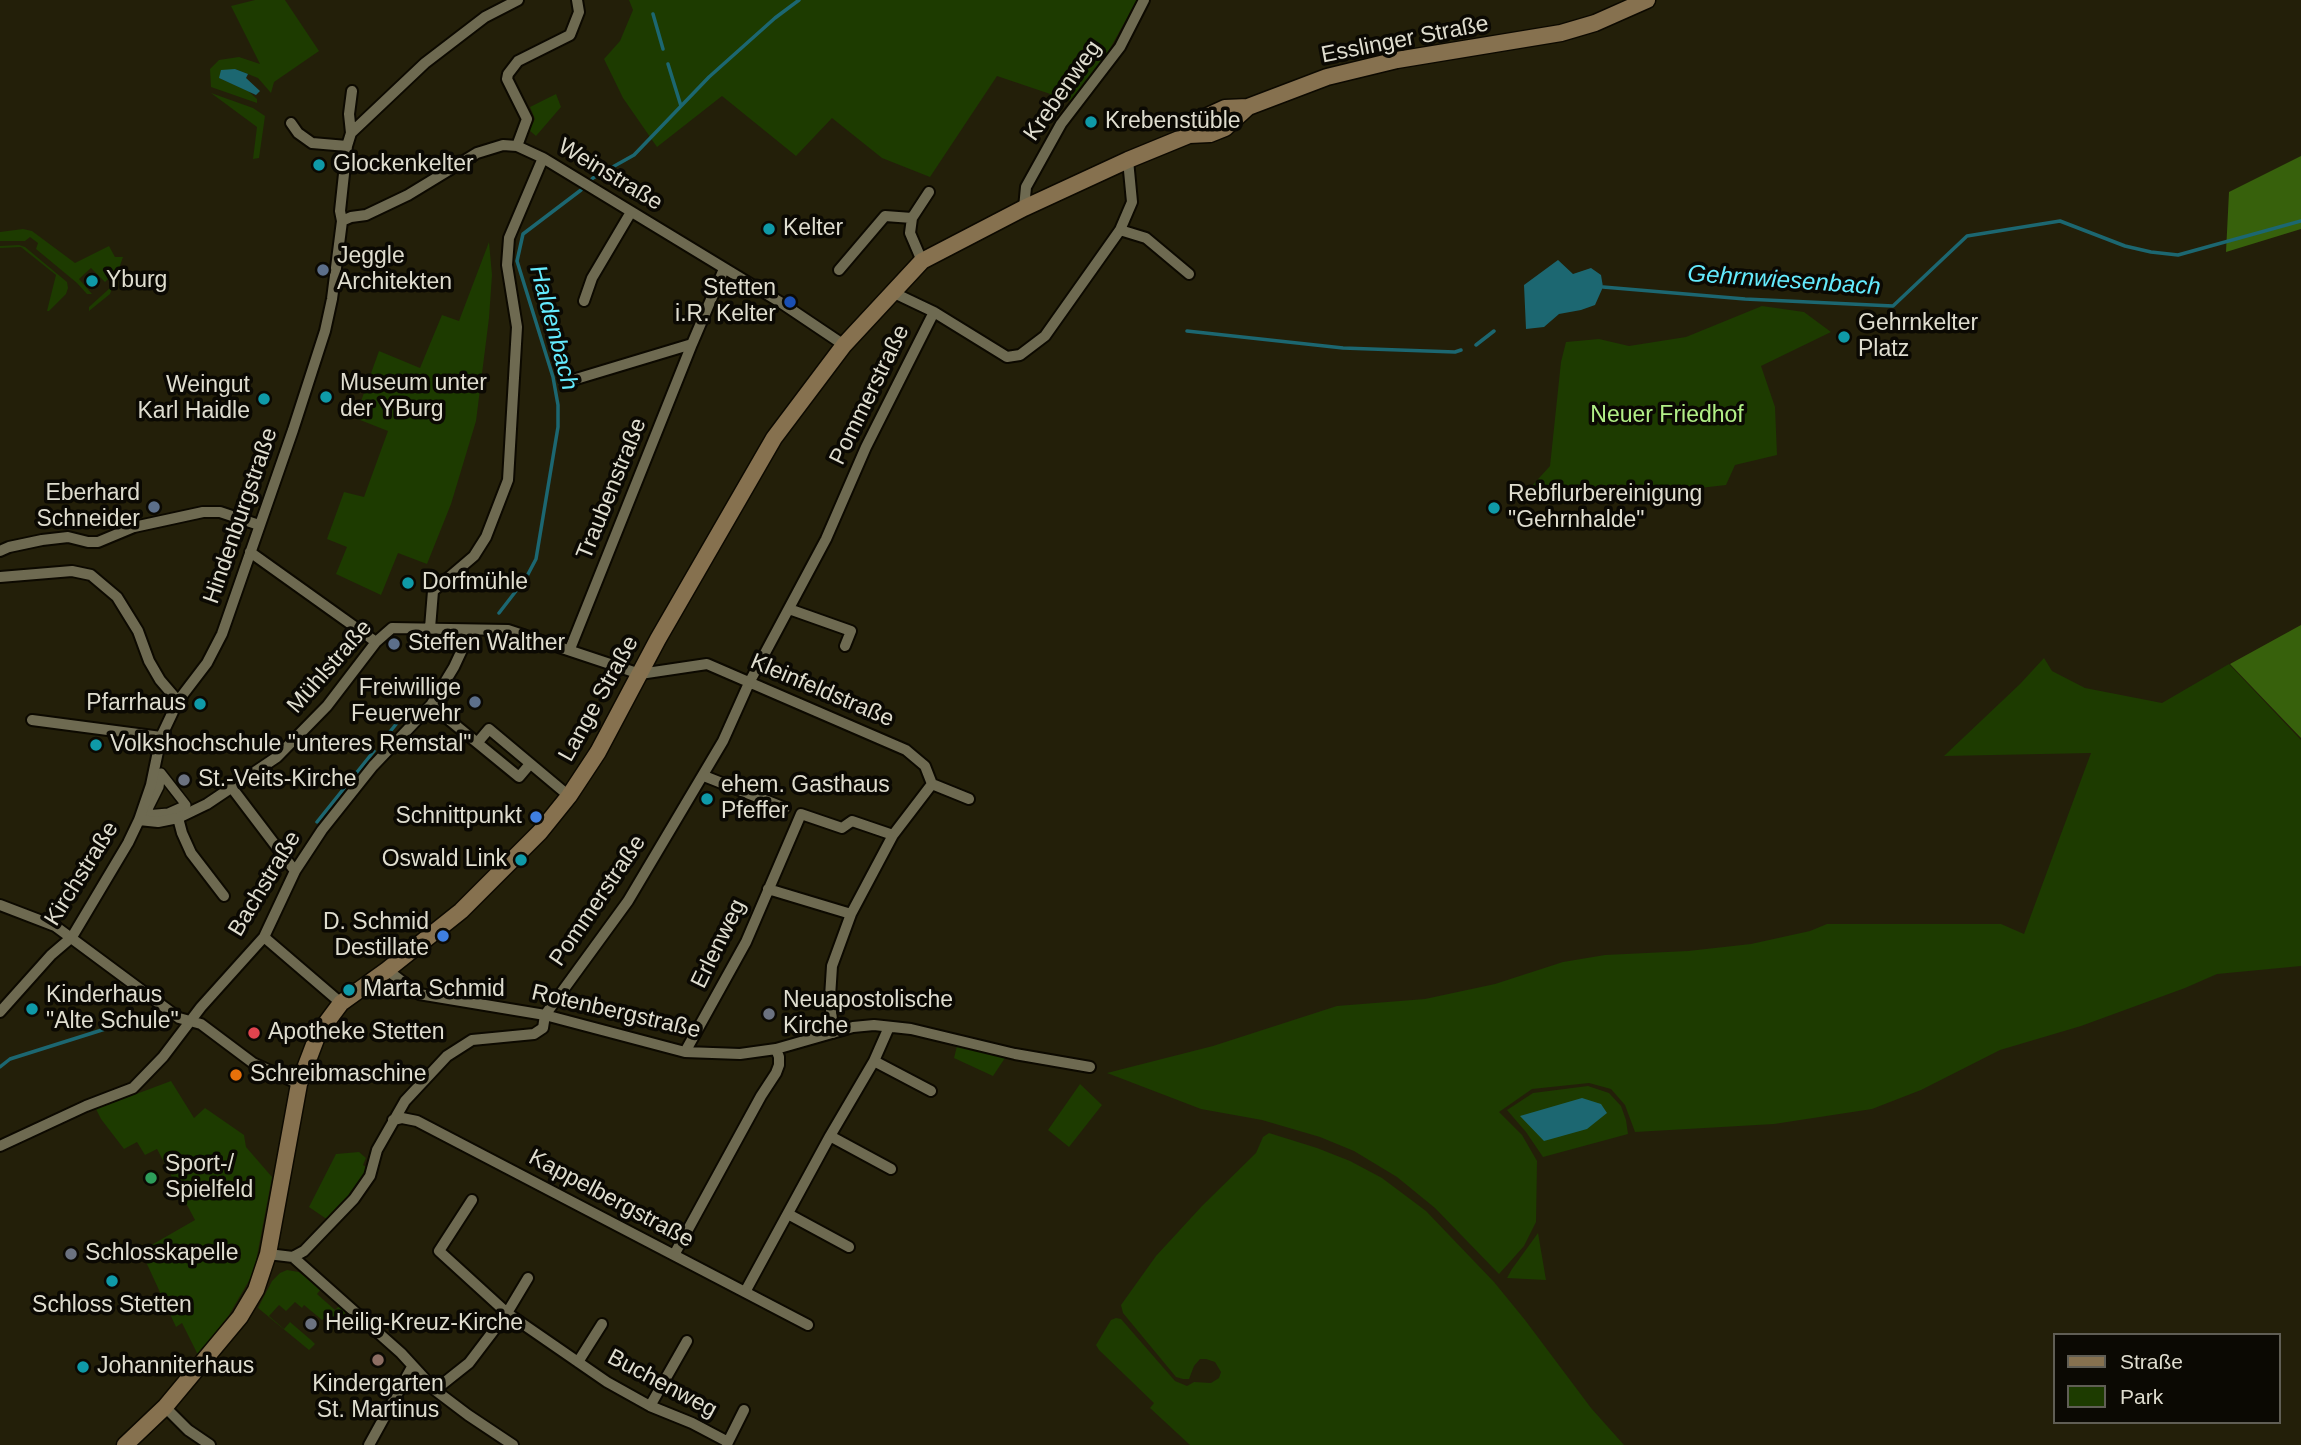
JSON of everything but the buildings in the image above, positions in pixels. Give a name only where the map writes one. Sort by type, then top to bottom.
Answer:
[{"type":"main road","name":"Esslinger Straße","points":[[892,292],[922,261],[1024,208],[1189,135],[1201,119],[1226,108],[1250,106],[1308,83],[1397,60],[1561,33],[1595,23],[1647,0]]},
{"type":"main road","name":"Lange Straße","points":[[125,1445],[165,1406],[240,1317],[260,1282],[268,1254],[299,1084],[318,1034],[341,1003],[461,911],[540,832],[569,796],[598,752],[658,639],[774,438],[844,345],[892,292]]},
{"type":"street","name":"Hindenburgstraße","points":[[178,701],[207,663],[222,634],[325,331],[332,299],[342,221],[340,211],[347,146],[351,133],[425,63],[485,17],[518,0]]},
{"type":"street","points":[[342,221],[366,215],[408,195],[477,153],[503,145],[517,146],[527,119],[507,79],[508,74],[519,61],[570,35],[579,12],[577,0]]},
{"type":"street","name":"Krebenweg","points":[[1024,208],[1026,187],[1061,124],[1119,47],[1144,0]]},
{"type":"street","points":[[351,133],[349,114],[352,91]]},
{"type":"street","points":[[291,123],[298,133],[312,142],[347,146]]},
{"type":"street","name":"Weinstraße","points":[[517,146],[581,181],[780,302],[844,345]]},
{"type":"street","points":[[430,628],[433,591],[474,556],[486,537],[508,480],[517,327],[507,265],[509,238],[542,158]]},
{"type":"street","points":[[892,292],[934,312],[1007,357],[1020,355],[1045,336],[1120,230],[1132,202],[1128,160]]},
{"type":"street","points":[[922,261],[910,233],[912,218],[929,192]]},
{"type":"street","points":[[584,301],[592,278],[631,212]]},
{"type":"street","points":[[839,270],[885,216],[912,218]]},
{"type":"street","points":[[1120,230],[1146,238],[1189,274]]},
{"type":"street","name":"Traubenstraße","points":[[570,649],[724,269]]},
{"type":"street","name":"Pommerstraße","points":[[293,1257],[304,1251],[354,1199],[370,1176],[377,1150],[393,1119],[405,1101],[447,1056],[472,1040],[534,1034],[543,1028],[545,1015],[628,901],[704,776],[749,683],[826,539],[866,447],[934,312]]},
{"type":"street","points":[[566,382],[692,344]]},
{"type":"street","points":[[0,551],[42,540],[68,537],[98,542],[134,527],[203,512],[220,512],[259,525]]},
{"type":"street","points":[[250,552],[376,642]]},
{"type":"street","points":[[0,577],[72,570],[91,575],[117,597],[138,631],[149,661],[160,680],[178,701]]},
{"type":"street","points":[[789,609],[852,631],[845,646]]},
{"type":"street","name":"Mühlstraße","points":[[178,818],[234,790],[277,757],[327,706],[376,642],[392,628],[508,630],[640,674]]},
{"type":"street","name":"Bachstraße","points":[[0,1146],[86,1106],[133,1088],[163,1057],[189,1021],[264,937],[295,872],[322,830],[373,766],[431,705],[454,667],[467,639],[467,630]]},
{"type":"street","name":"Kleinfeldstraße","points":[[640,674],[707,664],[906,750],[925,766],[932,784]]},
{"type":"street","name":"Kirchstraße","points":[[0,1012],[51,955],[72,937],[128,843],[151,785],[161,737],[178,701]]},
{"type":"street","points":[[431,705],[519,776],[530,764]]},
{"type":"street","points":[[32,720],[161,737]]},
{"type":"street","points":[[478,742],[489,729],[569,796]]},
{"type":"street","points":[[161,773],[186,806],[168,813],[145,816],[159,787],[161,773]]},
{"type":"street","points":[[704,776],[785,808]]},
{"type":"street","points":[[833,1033],[830,997],[832,966],[851,914],[893,835],[932,784],[969,799]]},
{"type":"street","points":[[234,790],[295,872]]},
{"type":"street","name":"Erlenweg","points":[[685,1052],[707,1017],[746,942],[801,814],[842,828],[852,821],[893,835]]},
{"type":"street","points":[[139,820],[158,822],[178,818],[181,833],[191,853],[224,896]]},
{"type":"street","name":"Erlenweg","points":[[768,889],[851,914]]},
{"type":"street","points":[[0,905],[55,926],[179,1018],[201,1024],[253,1063],[299,1084]]},
{"type":"street","points":[[264,937],[341,1003]]},
{"type":"street","name":"Rotenbergstraße","points":[[387,970],[419,995],[545,1015],[685,1052],[740,1054],[776,1049],[874,1025],[911,1029],[1015,1054],[1090,1067]]},
{"type":"street","points":[[745,1292],[874,1061],[889,1027]]},
{"type":"street","points":[[674,1255],[776,1073],[779,1065],[776,1049]]},
{"type":"street","points":[[874,1061],[932,1091]]},
{"type":"street","name":"Kappelbergstraße","points":[[393,1119],[418,1121],[808,1325]]},
{"type":"street","points":[[830,1136],[891,1169]]},
{"type":"street","name":"Buchenweg","points":[[472,1200],[439,1251],[507,1313],[607,1382],[650,1406],[692,1423],[727,1444],[744,1410]]},
{"type":"street","points":[[788,1214],[849,1247]]},
{"type":"street","points":[[268,1254],[293,1257],[401,1353],[435,1390],[513,1445]]},
{"type":"street","points":[[435,1390],[469,1363],[507,1313],[528,1278]]},
{"type":"street","name":"Buchenweg","points":[[578,1362],[602,1324]]},
{"type":"street","points":[[650,1406],[687,1341]]},
{"type":"street","points":[[369,1445],[412,1367]]},
{"type":"street","points":[[165,1406],[188,1430],[210,1445]]},
{"type":"green space","points":[[255,0],[285,0],[319,51],[274,82],[271,93],[258,78],[235,69],[219,78],[248,91],[257,99],[257,103],[211,87],[210,69],[219,60],[239,57],[260,64],[231,6]]},
{"type":"green space","points":[[629,0],[1137,0],[1107,54],[1071,101],[997,76],[930,177],[882,158],[832,118],[796,156],[722,96],[657,147],[623,98],[604,59],[620,41],[633,10]]},
{"type":"green space","points":[[211,93],[253,108],[265,116],[259,158],[253,159],[257,127]]},
{"type":"green space","points":[[556,94],[561,107],[536,136],[529,130],[535,119],[530,107]]},
{"type":"green space","points":[[2301,156],[2301,229],[2226,252],[2229,192]]},
{"type":"green space","points":[[23,229],[32,231],[75,263],[109,246],[115,257],[123,257],[110,294],[89,311],[89,307],[110,288],[113,278],[110,277],[105,282],[91,268],[79,279],[92,294],[87,294],[36,249],[38,243],[30,237],[25,241],[0,241],[0,232]]},
{"type":"green space","points":[[489,242],[492,275],[489,318],[476,421],[451,504],[427,564],[398,553],[381,595],[336,574],[347,547],[327,539],[344,492],[364,497],[388,431],[355,418],[379,351],[420,368],[442,315],[459,321]]},
{"type":"green space","points":[[19,245],[67,282],[66,294],[49,311],[56,275],[21,247],[0,248]]},
{"type":"green space","name":"Neuer Friedhof","points":[[1762,306],[1804,312],[1831,332],[1761,366],[1775,407],[1777,455],[1735,465],[1726,485],[1561,504],[1521,498],[1550,466],[1561,362],[1566,342],[1599,339],[1629,346],[1686,337]]},
{"type":"green space","points":[[2301,625],[2301,738],[2230,664]]},
{"type":"green space","points":[[2044,658],[2052,671],[2085,688],[2162,703],[2229,664],[2301,740],[2301,966],[2217,974],[2081,1026],[2000,1050],[1921,1090],[1872,1109],[1774,1124],[1635,1132],[1625,1105],[1611,1089],[1589,1083],[1532,1089],[1499,1112],[1522,1135],[1537,1161],[1536,1222],[1524,1246],[1499,1274],[1435,1208],[1397,1177],[1354,1151],[1320,1137],[1262,1120],[1201,1109],[1107,1073],[1213,1046],[1337,1006],[1425,999],[1495,984],[1563,962],[1605,955],[1688,951],[1751,944],[1810,931],[1827,924],[2001,924],[2024,934],[2091,753],[1944,756]]},
{"type":"green space","points":[[957,1046],[1005,1058],[993,1076],[954,1058]]},
{"type":"green space","points":[[171,1081],[194,1118],[205,1108],[244,1135],[246,1147],[272,1177],[254,1272],[229,1315],[198,1355],[182,1323],[176,1327],[141,1251],[195,1220],[157,1149],[145,1155],[137,1142],[124,1149],[96,1109]]},
{"type":"green space","points":[[1080,1084],[1102,1105],[1069,1147],[1048,1130]]},
{"type":"green space","points":[[1588,1086],[1609,1093],[1621,1106],[1628,1134],[1543,1157],[1507,1110],[1533,1093]]},
{"type":"green space","points":[[1269,1133],[1350,1161],[1382,1178],[1426,1211],[1494,1282],[1591,1408],[1624,1445],[1190,1445],[1150,1408],[1154,1403],[1096,1345],[1111,1320],[1121,1319],[1175,1381],[1187,1386],[1194,1382],[1211,1383],[1219,1378],[1221,1372],[1215,1362],[1206,1359],[1200,1359],[1194,1366],[1189,1379],[1176,1377],[1123,1313],[1121,1305],[1156,1256],[1256,1153],[1263,1137]]},
{"type":"green space","points":[[359,1152],[366,1158],[363,1165],[368,1168],[359,1185],[328,1220],[309,1207],[336,1154]]},
{"type":"green space","points":[[1538,1233],[1546,1280],[1507,1278],[1512,1269]]},
{"type":"green space","points":[[287,1270],[299,1272],[321,1289],[317,1294],[335,1310],[340,1305],[346,1312],[332,1327],[326,1318],[322,1320],[304,1305],[302,1308],[295,1302],[286,1311],[279,1305],[269,1316],[284,1329],[290,1322],[315,1344],[309,1350],[258,1308],[272,1281]]},
{"type":"water","points":[[235,69],[248,74],[246,78],[260,91],[256,95],[219,78],[221,70]]},
{"type":"water","points":[[1558,260],[1573,274],[1591,268],[1601,275],[1603,287],[1595,305],[1559,314],[1544,327],[1526,329],[1524,285]]},
{"type":"water","points":[[1582,1098],[1601,1104],[1607,1113],[1587,1129],[1544,1141],[1520,1116]]},
{"type":"waterway","name":"Haldenbach","points":[[499,613],[526,578],[536,559],[558,427],[558,405],[553,377],[517,261],[523,234],[593,178],[634,155],[709,77],[799,0]]},
{"type":"waterway","points":[[653,14],[663,49]]},
{"type":"waterway","points":[[668,64],[681,106]]},
{"type":"waterway","name":"Gehrnwiesenbach","points":[[1603,287],[1745,299],[1893,306],[1967,236],[2060,221],[2125,246],[2178,255],[2301,221]]},
{"type":"waterway","points":[[1187,331],[1343,348],[1455,352],[1461,350]]},
{"type":"waterway","points":[[1476,345],[1494,331]]},
{"type":"waterway","name":"Haldenbach","points":[[385,738],[405,713]]},
{"type":"waterway","name":"Haldenbach","points":[[317,822],[374,751]]},
{"type":"waterway","name":"Haldenbach","points":[[0,1067],[10,1059],[140,1018]]},
{"type":"place","name":"Krebenstüble","points":[[1091,122]]},
{"type":"place","name":"Glockenkelter","points":[[319,165]]},
{"type":"place","name":"Kelter","points":[[769,229]]},
{"type":"place","name":"Jeggle Architekten","points":[[323,270]]},
{"type":"place","name":"Yburg","points":[[92,281]]},
{"type":"place","name":"Stetten i.R. Kelter","points":[[790,302]]},
{"type":"place","name":"Gehrnkelter Platz","points":[[1844,337]]},
{"type":"place","name":"Museum unter der YBurg","points":[[326,397]]},
{"type":"place","name":"Weingut Karl Haidle","points":[[264,399]]},
{"type":"place","name":"Eberhard Schneider","points":[[154,507]]},
{"type":"place","name":"Rebflurbereinigung \"Gehrnhalde\"","points":[[1494,508]]},
{"type":"place","name":"Dorfmühle","points":[[408,583]]},
{"type":"place","name":"Steffen Walther","points":[[394,644]]},
{"type":"place","name":"Freiwillige Feuerwehr","points":[[475,702]]},
{"type":"place","name":"Pfarrhaus","points":[[200,704]]},
{"type":"place","name":"Volkshochschule \"unteres Remstal\"","points":[[96,745]]},
{"type":"place","name":"St.-Veits-Kirche","points":[[184,780]]},
{"type":"place","name":"ehem. Gasthaus Pfeffer","points":[[707,799]]},
{"type":"place","name":"Schnittpunkt","points":[[536,817]]},
{"type":"place","name":"Oswald Link","points":[[521,860]]},
{"type":"place","name":"D. Schmid Destillate","points":[[443,936]]},
{"type":"place","name":"Marta Schmid","points":[[349,990]]},
{"type":"place","name":"Kinderhaus \"Alte Schule\"","points":[[32,1009]]},
{"type":"place","name":"Neuapostolische Kirche","points":[[769,1014]]},
{"type":"place","name":"Apotheke Stetten","points":[[254,1033]]},
{"type":"place","name":"Schreibmaschine","points":[[236,1075]]},
{"type":"place","name":"Sport-/ Spielfeld","points":[[151,1178]]},
{"type":"place","name":"Schlosskapelle","points":[[71,1254]]},
{"type":"place","name":"Schloss Stetten","points":[[112,1281]]},
{"type":"place","name":"Heilig-Kreuz-Kirche","points":[[311,1324]]},
{"type":"place","name":"Kindergarten St. Martinus","points":[[378,1360]]},
{"type":"place","name":"Johanniterhaus","points":[[83,1367]]}]
